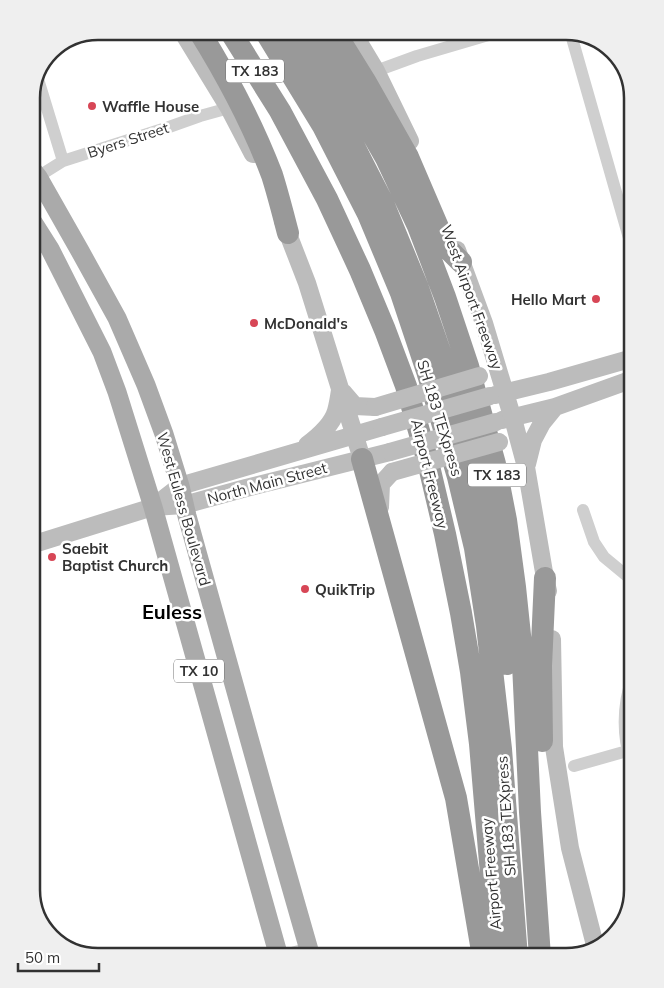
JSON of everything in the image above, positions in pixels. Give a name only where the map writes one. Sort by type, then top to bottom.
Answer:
[{"type":"highway","points":[[204,40],[256,138],[272,176],[288,234]]},
{"type":"highway","name":"Airport Freeway","points":[[236,40],[280,111],[327,199],[364,278],[406,386],[428,462],[445,534],[471,672],[480,744],[497,948]]},
{"type":"highway","points":[[250,40],[266,70],[280,111]]},
{"type":"highway","name":"SH 183 TEXpress","points":[[270,40],[323,126],[368,214],[401,293],[427,371],[458,477],[475,548],[487,626],[501,749],[516,948]]},
{"type":"highway","name":"SH 183 TEXpress","points":[[293,40],[336,111],[384,203],[418,288],[445,366],[478,474],[492,542],[503,628],[516,749],[530,948]]},
{"type":"highway","points":[[315,40],[384,203]]},
{"type":"highway","name":"TX 183","points":[[317,40],[386,158],[418,226],[445,297],[468,366],[495,464],[507,530],[523,664],[530,812],[539,948]]},
{"type":"highway","points":[[340,40],[408,157],[447,248],[462,262]]},
{"type":"highway","points":[[362,459],[456,798],[481,948]]},
{"type":"highway","points":[[544,578],[541,727],[554,948]]},
{"type":"main road","points":[[187,40],[229,108],[253,154],[288,234],[307,283],[362,459]]},
{"type":"main road","name":"West Airport Freeway","points":[[357,40],[376,71],[421,162],[462,262],[490,343],[497,394],[504,420],[526,466],[544,578],[551,603],[554,747],[570,848],[594,941]]},
{"type":"main road","name":"West Euless Boulevard","points":[[40,186],[80,250],[117,318],[146,385],[164,434],[309,948]]},
{"type":"main road","name":"West Euless Boulevard","points":[[40,233],[50,249],[102,352],[117,392],[153,507],[276,948]]},
{"type":"main road","points":[[58,265],[80,250]]},
{"type":"main road","points":[[340,390],[356,406],[375,407],[479,376],[486,364],[490,343]]},
{"type":"main road","name":"North Main Street","points":[[153,507],[180,486],[355,434],[624,361]]},
{"type":"main road","name":"North Main Street","points":[[153,507],[184,505],[390,452],[555,407],[624,382]]},
{"type":"main road","points":[[301,450],[315,440],[326,428],[336,412],[340,390]]},
{"type":"main road","points":[[526,466],[533,440],[542,423],[555,407]]},
{"type":"main road","points":[[379,521],[381,484],[392,472],[499,442],[510,445],[526,466]]},
{"type":"main road","points":[[40,543],[153,507]]},
{"type":"street","points":[[376,71],[417,56],[471,40]]},
{"type":"street","points":[[573,40],[624,220]]},
{"type":"street","points":[[41,88],[63,162]]},
{"type":"street","name":"Byers Street","points":[[40,173],[63,162],[229,108]]},
{"type":"street","points":[[583,510],[594,542],[604,557],[624,574]]},
{"type":"street","points":[[574,766],[624,753]]},
{"type":"place","name":"Waffle House","points":[[92,106]]},
{"type":"place","name":"Hello Mart","points":[[596,299]]},
{"type":"place","name":"McDonald's","points":[[254,323]]},
{"type":"place","name":"Saebit Baptist Church","points":[[52,557]]},
{"type":"place","name":"QuikTrip","points":[[305,589]]},
{"type":"district","name":"Euless","points":[[172,611]]}]
